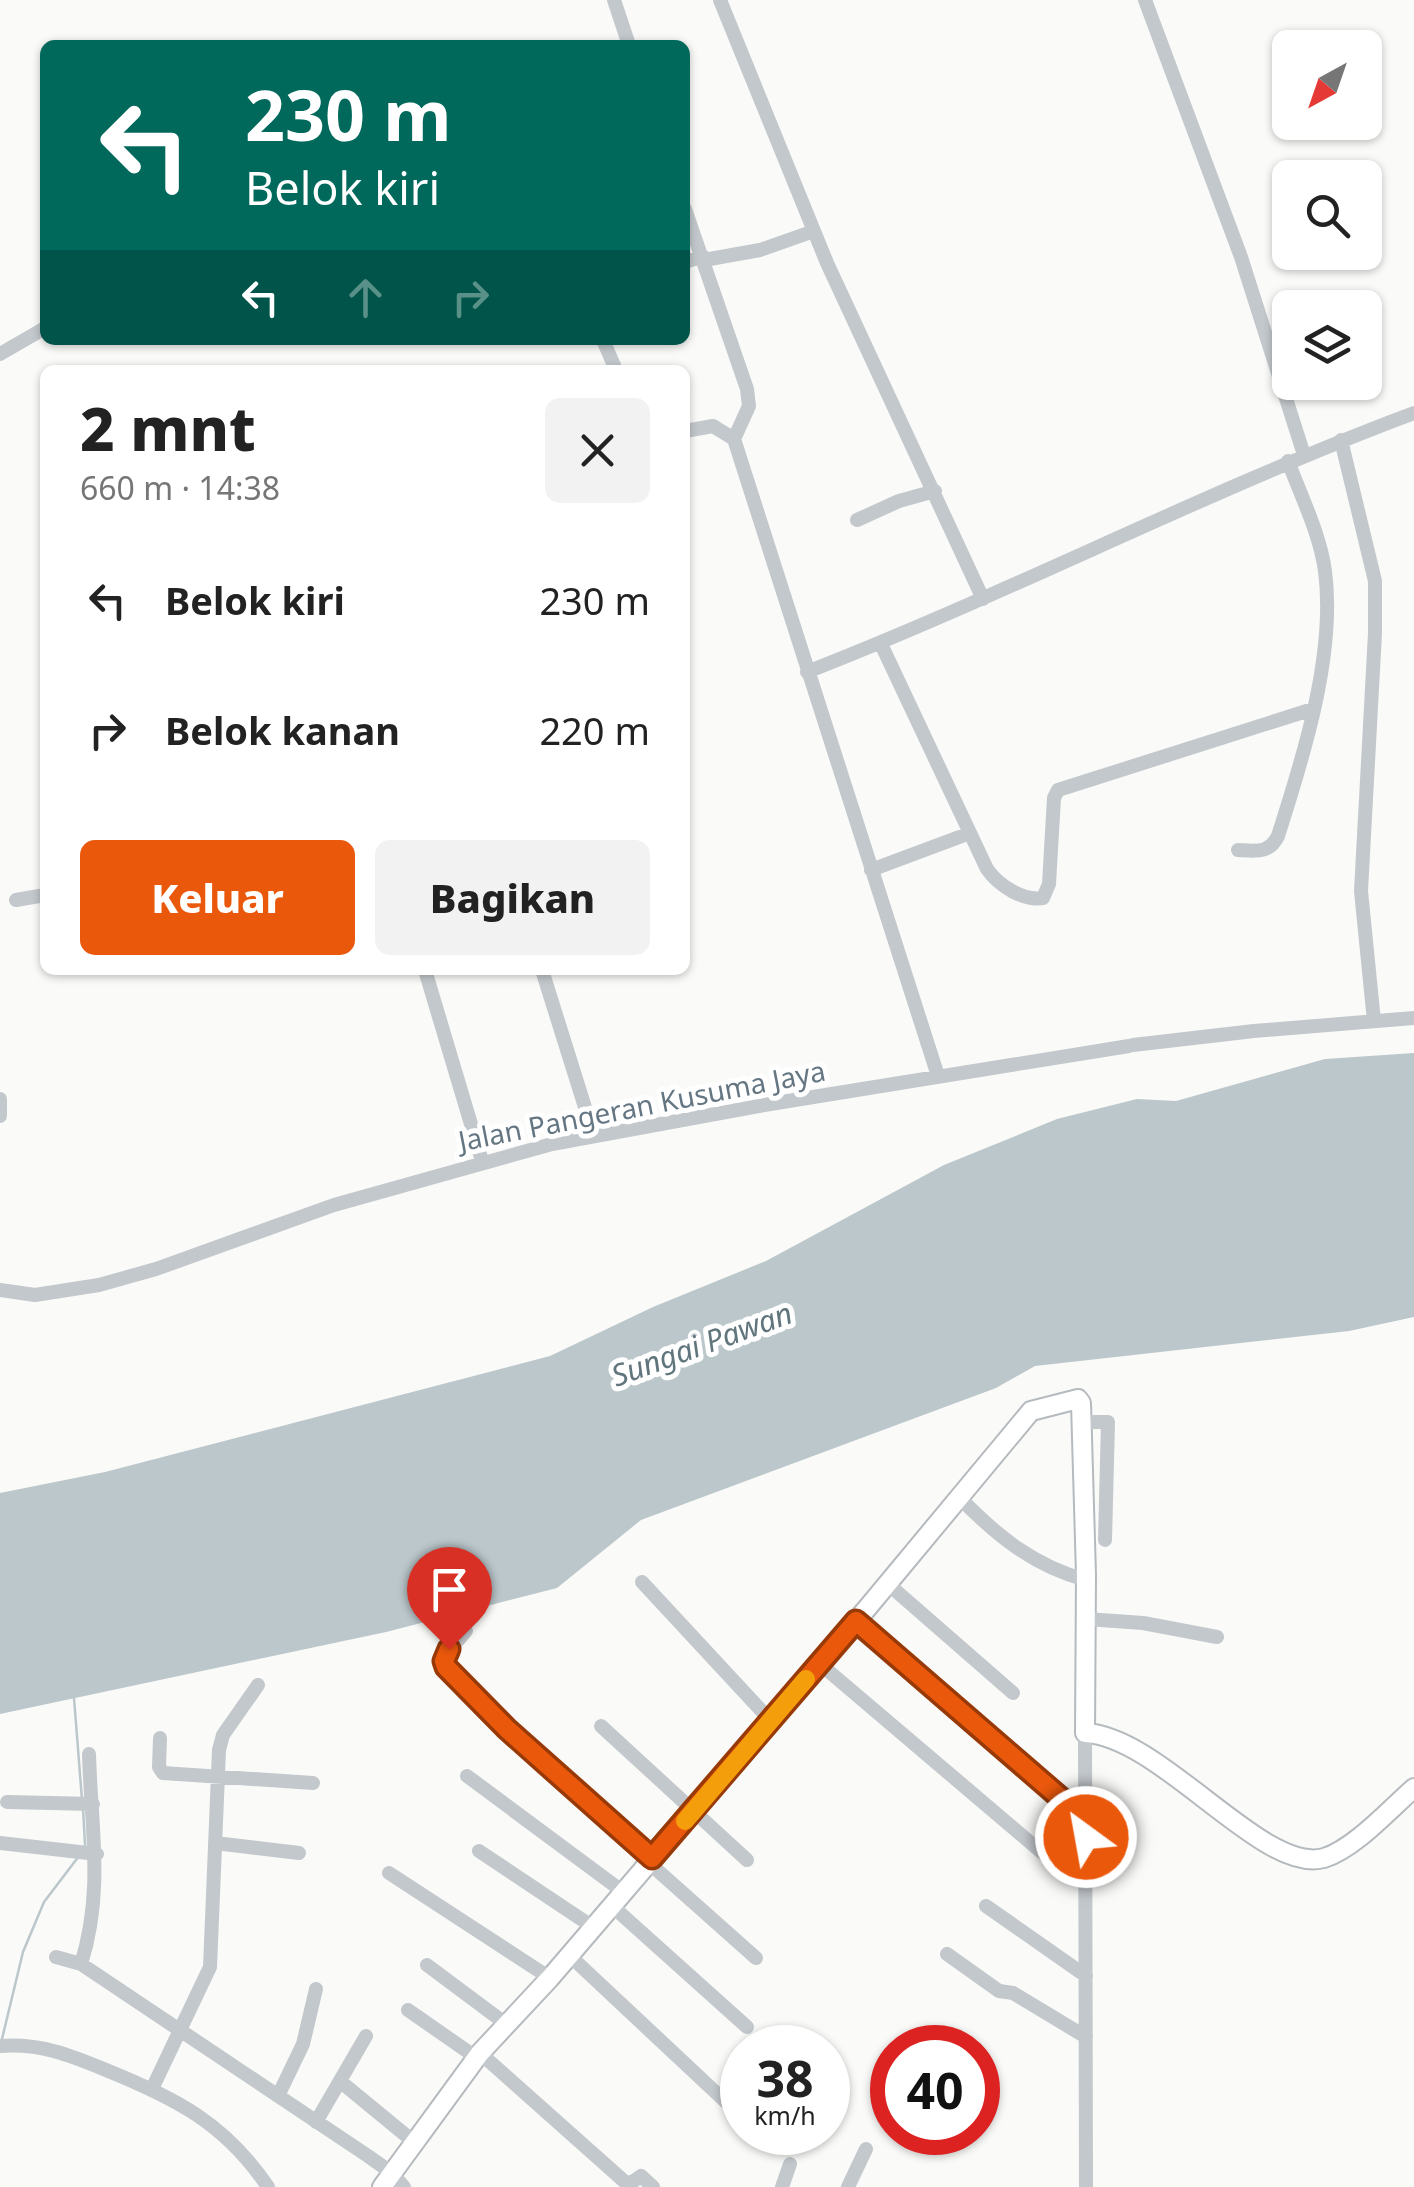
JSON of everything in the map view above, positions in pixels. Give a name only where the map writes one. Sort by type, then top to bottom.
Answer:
[{"type":"main road","points":[[393,2182],[414,2142],[478,2056],[695,1810],[1031,1411],[1076,1398],[1095,1422],[1086,1580],[1094,1619],[1085,1733],[1102,1734],[1137,1750],[1265,1842],[1297,1858],[1313,1860],[1335,1853],[1414,1788]]},
{"type":"street","points":[[614,0],[627,40]]},
{"type":"street","points":[[720,0],[814,231],[983,599]]},
{"type":"street","points":[[1146,0],[1241,256],[1304,455]]},
{"type":"street","points":[[690,222],[749,398],[734,439]]},
{"type":"street","points":[[690,261],[760,250],[814,231]]},
{"type":"street","points":[[0,354],[40,331]]},
{"type":"street","points":[[807,672],[881,644],[1288,461],[1414,413]]},
{"type":"street","points":[[690,430],[713,426],[734,439],[938,1076]]},
{"type":"street","points":[[1341,440],[1375,581],[1361,891],[1374,1021]]},
{"type":"street","points":[[1238,850],[1270,849],[1278,836],[1313,709],[1326,622],[1325,574],[1288,461]]},
{"type":"street","points":[[857,520],[935,490]]},
{"type":"street","points":[[881,644],[970,833],[998,881],[1035,900],[1046,894],[1058,790],[1313,709]]},
{"type":"street","points":[[871,870],[970,833]]},
{"type":"street","points":[[16,900],[40,896]]},
{"type":"street","points":[[426,975],[482,1162]]},
{"type":"street","points":[[544,975],[594,1136]]},
{"type":"street","name":"Jalan Pangeran Kusuma Jaya","points":[[0,1290],[50,1294],[112,1282],[334,1205],[482,1162],[594,1136],[1131,1046],[1414,1018]]},
{"type":"street","points":[[0,1099],[0,1116]]},
{"type":"street","points":[[1095,1422],[1105,1540]]},
{"type":"street","points":[[960,1498],[1013,1547],[1086,1580]]},
{"type":"street","points":[[642,1582],[771,1721]]},
{"type":"street","points":[[888,1584],[1012,1693]]},
{"type":"street","points":[[1094,1619],[1217,1637]]},
{"type":"street","points":[[856,1621],[1086,1820]]},
{"type":"street","points":[[466,1632],[446,1654],[446,1667],[507,1729],[756,1958]]},
{"type":"street","points":[[819,1664],[1052,1861],[1085,1876]]},
{"type":"street","points":[[152,2089],[210,1966],[223,1735],[258,1685]]},
{"type":"street","points":[[601,1726],[747,1860]]},
{"type":"street","points":[[1085,1733],[1086,2187]]},
{"type":"street","points":[[160,1738],[162,1772],[312,1784]]},
{"type":"street","points":[[81,1964],[90,1934],[97,1854],[89,1754]]},
{"type":"street","points":[[467,1776],[616,1898],[745,2025]]},
{"type":"street","points":[[7,1802],[93,1804]]},
{"type":"street","points":[[0,1842],[97,1854]]},
{"type":"street","points":[[215,1843],[299,1853]]},
{"type":"street","points":[[479,1851],[593,1927]]},
{"type":"street","points":[[388,1873],[550,1978]]},
{"type":"street","points":[[986,1906],[1086,1976]]},
{"type":"street","points":[[947,1954],[999,1991],[1013,1994],[1086,2037]]},
{"type":"street","points":[[569,1956],[720,2097]]},
{"type":"street","points":[[56,1957],[81,1964],[182,2030],[316,2122],[393,2182]]},
{"type":"street","points":[[427,1965],[506,2024]]},
{"type":"street","points":[[278,2096],[303,2044],[316,1990]]},
{"type":"street","points":[[408,2010],[478,2056],[625,2182],[631,2183],[641,2176],[653,2187]]},
{"type":"street","points":[[316,2122],[366,2036]]},
{"type":"street","points":[[8,2045],[60,2051],[152,2089],[207,2120],[239,2149],[268,2187]]},
{"type":"street","points":[[341,2082],[414,2142]]},
{"type":"street","points":[[848,2187],[866,2149]]},
{"type":"street","points":[[782,2187],[790,2164]]},
{"type":"water","name":"Sungai Pawan","points":[[1414,1053],[1414,1317],[1349,1331],[1035,1366],[996,1388],[641,1520],[557,1588],[386,1632],[0,1714],[0,1493],[105,1472],[550,1356],[653,1307],[766,1261],[944,1165],[1057,1119],[1137,1099],[1176,1101],[1325,1059]]},
{"type":"waterway","points":[[74,1698],[82,1800]]},
{"type":"waterway","points":[[83,1808],[85,1845]]},
{"type":"waterway","points":[[2,2039],[23,1952],[44,1902],[79,1856]]},
{"type":"slow traffic","points":[[685,1821],[806,1679]]},
{"type":"route","points":[[449,1649],[446,1667],[478,1700],[652,1858],[856,1621],[1086,1820],[1086,1837]]}]
